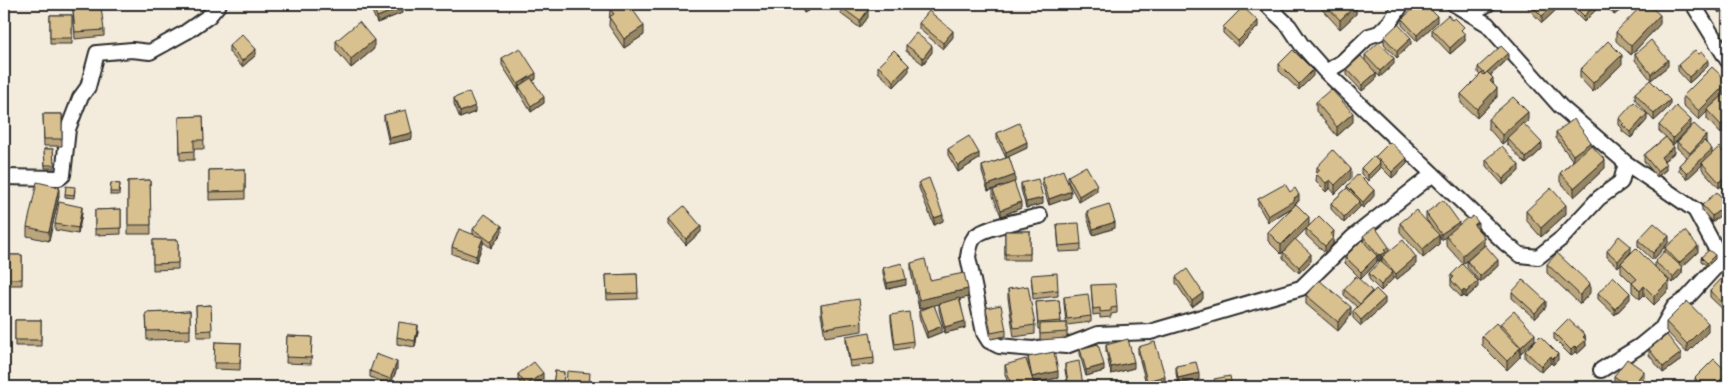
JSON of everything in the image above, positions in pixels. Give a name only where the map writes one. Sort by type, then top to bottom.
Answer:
[{"type":"street","points":[[4,177],[59,178],[63,175],[68,129],[80,98],[88,87],[97,53],[132,50],[150,52],[202,21],[219,4]]},
{"type":"street","points":[[1266,4],[1289,26],[1326,72],[1505,243],[1520,255],[1538,257],[1562,238],[1599,198],[1621,182],[1626,163]]},
{"type":"street","points":[[1326,72],[1342,62],[1370,36],[1379,32],[1390,22],[1402,4]]},
{"type":"street","points":[[1454,4],[1488,24],[1560,106],[1626,163],[1695,210],[1725,261],[1688,297],[1674,307],[1662,328],[1640,346],[1602,370]]},
{"type":"street","points":[[1470,13],[1488,4]]},
{"type":"street","points":[[1693,4],[1728,61]]},
{"type":"street","points":[[1040,216],[988,229],[974,236],[970,246],[968,257],[984,332],[989,341],[999,346],[1033,349],[1053,345],[1066,346],[1098,334],[1150,332],[1301,288],[1353,236],[1433,174]]},
{"type":"building","points":[[372,4],[401,4],[402,7],[377,17]]},
{"type":"building","points":[[619,4],[625,4],[626,6],[629,4],[644,26],[624,39],[609,17],[614,14],[610,9]]},
{"type":"building","points":[[844,4],[860,4],[868,10],[860,21],[841,7]]},
{"type":"building","points":[[1325,4],[1355,4],[1356,5],[1340,20]]},
{"type":"building","points":[[1418,4],[1425,4],[1437,16],[1417,35],[1402,19]]},
{"type":"building","points":[[1530,4],[1556,4],[1542,16]]},
{"type":"building","points":[[1572,4],[1596,4],[1584,16]]},
{"type":"building","points":[[1610,4],[1621,4],[1614,9]]},
{"type":"building","points":[[1643,4],[1648,4],[1660,15],[1631,46],[1616,32]]},
{"type":"building","points":[[101,7],[104,30],[75,32],[73,10]]},
{"type":"building","points":[[1243,7],[1258,21],[1238,41],[1223,27]]},
{"type":"building","points":[[929,11],[953,31],[943,43],[919,23]]},
{"type":"building","points":[[50,15],[72,15],[72,38],[50,38]]},
{"type":"building","points":[[1448,15],[1452,20],[1455,18],[1464,27],[1461,30],[1465,34],[1450,48],[1432,29]]},
{"type":"building","points":[[359,22],[374,40],[351,59],[336,41]]},
{"type":"building","points":[[1398,24],[1411,38],[1397,51],[1384,37]]},
{"type":"building","points":[[916,33],[932,46],[923,58],[906,45]]},
{"type":"building","points":[[242,34],[256,49],[242,61],[229,46]]},
{"type":"building","points":[[1651,40],[1668,60],[1651,74],[1635,54]]},
{"type":"building","points":[[1608,41],[1622,55],[1593,83],[1580,70]]},
{"type":"building","points":[[1379,42],[1394,58],[1380,71],[1365,55]]},
{"type":"building","points":[[1501,46],[1508,53],[1485,74],[1478,67]]},
{"type":"building","points":[[520,48],[536,73],[518,84],[502,58]]},
{"type":"building","points":[[894,50],[909,65],[894,81],[878,66]]},
{"type":"building","points":[[1293,50],[1313,70],[1299,84],[1279,64]]},
{"type":"building","points":[[1695,50],[1699,54],[1702,52],[1708,60],[1689,77],[1678,65]]},
{"type":"building","points":[[1361,56],[1376,73],[1362,85],[1347,69]]},
{"type":"building","points":[[1712,67],[1728,82],[1699,111],[1683,96]]},
{"type":"building","points":[[1487,72],[1493,78],[1490,81],[1497,88],[1477,109],[1461,94],[1482,73],[1484,75]]},
{"type":"building","points":[[531,78],[544,97],[531,106],[519,86]]},
{"type":"building","points":[[1650,80],[1670,100],[1654,114],[1635,93]]},
{"type":"building","points":[[1331,89],[1353,113],[1337,127],[1316,102]]},
{"type":"building","points":[[1728,91],[1728,119],[1721,125],[1707,110]]},
{"type":"building","points":[[469,92],[475,106],[460,112],[454,98]]},
{"type":"building","points":[[1513,97],[1528,112],[1502,135],[1488,119]]},
{"type":"building","points":[[1634,102],[1647,114],[1631,132],[1622,125],[1624,123],[1619,119]]},
{"type":"building","points":[[1676,106],[1691,120],[1673,138],[1659,125]]},
{"type":"building","points":[[406,110],[412,133],[389,138],[384,115]]},
{"type":"building","points":[[43,114],[62,114],[62,139],[44,139]]},
{"type":"building","points":[[203,116],[204,140],[194,140],[194,151],[180,152],[179,117]]},
{"type":"building","points":[[1574,119],[1591,142],[1573,155],[1556,132]]},
{"type":"building","points":[[1019,123],[1027,142],[1006,152],[997,133]]},
{"type":"building","points":[[1523,123],[1542,143],[1526,158],[1507,138]]},
{"type":"building","points":[[1694,124],[1706,135],[1690,153],[1677,142]]},
{"type":"building","points":[[969,136],[979,153],[958,166],[948,149]]},
{"type":"building","points":[[1666,137],[1674,147],[1661,157],[1666,164],[1657,171],[1644,155]]},
{"type":"building","points":[[1704,141],[1712,149],[1687,173],[1679,165]]},
{"type":"building","points":[[1390,142],[1407,158],[1392,172],[1376,156]]},
{"type":"building","points":[[1591,145],[1605,160],[1574,188],[1560,173]]},
{"type":"building","points":[[1502,146],[1519,165],[1503,179],[1486,160]]},
{"type":"building","points":[[1719,147],[1728,157],[1728,174],[1719,182],[1702,163]]},
{"type":"building","points":[[44,149],[53,149],[54,165],[45,165]]},
{"type":"building","points":[[1333,150],[1351,169],[1335,185],[1330,180],[1326,183],[1316,174],[1320,170],[1317,167]]},
{"type":"building","points":[[1373,156],[1380,163],[1368,175],[1361,168]]},
{"type":"building","points":[[1009,157],[1015,175],[988,185],[982,166]]},
{"type":"building","points":[[1086,166],[1097,185],[1079,196],[1068,176]]},
{"type":"building","points":[[245,169],[245,191],[209,192],[209,170]]},
{"type":"building","points":[[1063,170],[1071,191],[1049,199],[1042,178]]},
{"type":"building","points":[[1358,174],[1374,190],[1363,202],[1347,186]]},
{"type":"building","points":[[929,178],[943,215],[934,218],[919,182]]},
{"type":"building","points":[[1038,179],[1043,198],[1026,202],[1021,183]]},
{"type":"building","points":[[150,180],[151,225],[128,225],[128,181]]},
{"type":"building","points":[[1728,181],[1728,192],[1723,187]]},
{"type":"building","points":[[37,182],[59,187],[49,232],[27,227]]},
{"type":"building","points":[[1014,182],[1021,202],[1001,210],[993,190]]},
{"type":"building","points":[[111,183],[120,184],[119,192],[110,192]]},
{"type":"building","points":[[1285,184],[1290,192],[1295,188],[1299,195],[1294,198],[1295,200],[1268,216],[1258,199]]},
{"type":"building","points":[[66,186],[75,187],[74,195],[65,194]]},
{"type":"building","points":[[1347,188],[1360,201],[1344,217],[1331,203]]},
{"type":"building","points":[[1551,188],[1566,205],[1541,228],[1526,211]]},
{"type":"building","points":[[1717,192],[1727,204],[1712,216],[1702,205]]},
{"type":"building","points":[[1443,200],[1459,222],[1441,234],[1426,213]]},
{"type":"building","points":[[59,202],[82,207],[78,228],[55,224]]},
{"type":"building","points":[[1109,204],[1115,222],[1093,229],[1087,211]]},
{"type":"building","points":[[1296,204],[1309,217],[1281,245],[1268,232]]},
{"type":"building","points":[[684,206],[701,226],[686,239],[669,219]]},
{"type":"building","points":[[121,209],[121,228],[95,229],[95,210]]},
{"type":"building","points":[[1416,210],[1439,235],[1423,249],[1400,223]]},
{"type":"building","points":[[485,214],[502,226],[491,242],[473,229]]},
{"type":"building","points":[[1319,216],[1334,231],[1330,235],[1333,238],[1325,246],[1306,229]]},
{"type":"building","points":[[1473,216],[1478,222],[1474,225],[1484,237],[1463,255],[1446,236],[1467,218],[1469,219]]},
{"type":"building","points":[[1079,223],[1081,244],[1059,246],[1057,224]]},
{"type":"building","points":[[1654,223],[1669,236],[1653,253],[1638,240]]},
{"type":"building","points":[[1375,227],[1389,247],[1381,255],[1378,255],[1363,236]]},
{"type":"building","points":[[459,229],[483,238],[476,256],[452,247]]},
{"type":"building","points":[[1005,231],[1030,231],[1030,254],[1005,254]]},
{"type":"building","points":[[1685,231],[1698,246],[1679,263],[1665,248]]},
{"type":"building","points":[[1619,236],[1631,246],[1618,261],[1607,251]]},
{"type":"building","points":[[1295,239],[1311,254],[1299,267],[1283,252]]},
{"type":"building","points":[[153,240],[178,240],[178,263],[153,264]]},
{"type":"building","points":[[1362,240],[1377,256],[1361,272],[1345,257]]},
{"type":"building","points":[[1403,240],[1416,257],[1396,274],[1382,257]]},
{"type":"building","points":[[1485,245],[1498,260],[1480,276],[1467,261]]},
{"type":"building","points":[[1636,248],[1669,281],[1654,296],[1644,286],[1640,291],[1632,283],[1637,279],[1621,263]]},
{"type":"building","points":[[1709,250],[1715,255],[1707,263],[1701,257]]},
{"type":"building","points":[[1664,251],[1682,267],[1673,277],[1655,262]]},
{"type":"building","points":[[1557,253],[1590,284],[1580,295],[1547,264]]},
{"type":"building","points":[[4,255],[22,255],[22,279],[4,279]]},
{"type":"building","points":[[925,259],[930,280],[964,273],[968,289],[919,300],[911,263]]},
{"type":"building","points":[[1380,261],[1393,272],[1381,285],[1369,273]]},
{"type":"building","points":[[902,263],[906,279],[887,283],[883,268]]},
{"type":"building","points":[[1462,264],[1478,281],[1466,292],[1464,290],[1462,292],[1451,280],[1454,277],[1451,275]]},
{"type":"building","points":[[1187,269],[1203,293],[1192,301],[1176,277]]},
{"type":"building","points":[[1057,273],[1058,290],[1033,293],[1031,275]]},
{"type":"building","points":[[637,274],[638,293],[607,294],[606,275]]},
{"type":"building","points":[[1356,276],[1372,291],[1360,304],[1344,289]]},
{"type":"building","points":[[1613,276],[1630,293],[1615,309],[1598,293]]},
{"type":"building","points":[[1724,276],[1728,280],[1728,308],[1710,291]]},
{"type":"building","points":[[1319,280],[1351,307],[1338,322],[1306,295]]},
{"type":"building","points":[[1523,280],[1546,301],[1535,313],[1512,292]]},
{"type":"building","points":[[1115,284],[1117,307],[1111,308],[1111,311],[1100,312],[1100,308],[1093,309],[1091,285]]},
{"type":"building","points":[[1028,286],[1035,325],[1014,328],[1008,289]]},
{"type":"building","points":[[1376,289],[1385,298],[1361,320],[1353,311]]},
{"type":"building","points":[[1088,294],[1091,316],[1067,319],[1064,297]]},
{"type":"building","points":[[959,298],[965,321],[945,327],[939,304]]},
{"type":"building","points":[[859,299],[862,322],[825,328],[821,305]]},
{"type":"building","points":[[1059,300],[1061,321],[1038,323],[1036,302]]},
{"type":"building","points":[[1687,301],[1708,323],[1687,344],[1666,322]]},
{"type":"building","points":[[211,305],[212,330],[197,331],[196,306]]},
{"type":"building","points":[[934,305],[942,326],[927,332],[919,311]]},
{"type":"building","points":[[1001,305],[1006,330],[991,333],[986,308]]},
{"type":"building","points":[[190,311],[190,330],[147,331],[146,313]]},
{"type":"building","points":[[1514,311],[1535,334],[1521,347],[1500,324]]},
{"type":"building","points":[[909,312],[913,341],[895,344],[891,315]]},
{"type":"building","points":[[1568,319],[1585,335],[1583,337],[1586,340],[1577,348],[1575,346],[1571,350],[1554,333]]},
{"type":"building","points":[[15,320],[41,320],[41,340],[15,340]]},
{"type":"building","points":[[399,322],[418,325],[415,341],[397,337]]},
{"type":"building","points":[[1067,323],[1067,332],[1040,334],[1040,324]]},
{"type":"building","points":[[1496,323],[1520,348],[1507,361],[1482,336]]},
{"type":"building","points":[[870,332],[874,358],[850,361],[846,336]]},
{"type":"building","points":[[1667,335],[1681,353],[1663,367],[1649,349]]},
{"type":"building","points":[[287,336],[312,337],[311,358],[286,357]]},
{"type":"building","points":[[1540,336],[1558,354],[1553,359],[1551,356],[1541,366],[1525,351]]},
{"type":"building","points":[[1128,339],[1134,362],[1111,367],[1106,345]]},
{"type":"building","points":[[215,342],[241,343],[240,363],[214,363]]},
{"type":"building","points":[[1155,342],[1165,376],[1147,381],[1138,347]]},
{"type":"building","points":[[1098,344],[1104,365],[1086,370],[1080,349]]},
{"type":"building","points":[[1054,352],[1058,371],[1032,377],[1028,357]]},
{"type":"building","points":[[376,354],[397,362],[390,379],[370,371]]},
{"type":"building","points":[[1026,359],[1035,387],[1012,387],[1005,365]]},
{"type":"building","points":[[1627,359],[1644,371],[1632,387],[1629,387],[1614,376]]},
{"type":"building","points":[[1714,359],[1728,373],[1713,387],[1703,387],[1695,378]]},
{"type":"building","points":[[1079,361],[1083,385],[1069,387],[1065,364]]},
{"type":"building","points":[[534,362],[543,373],[526,385],[518,374]]},
{"type":"building","points":[[1196,362],[1199,373],[1178,378],[1176,366]]},
{"type":"building","points":[[555,371],[564,372],[563,386],[553,385]]},
{"type":"building","points":[[567,371],[590,373],[589,387],[566,387]]},
{"type":"building","points":[[1230,376],[1232,387],[1216,387],[1214,379]]}]
